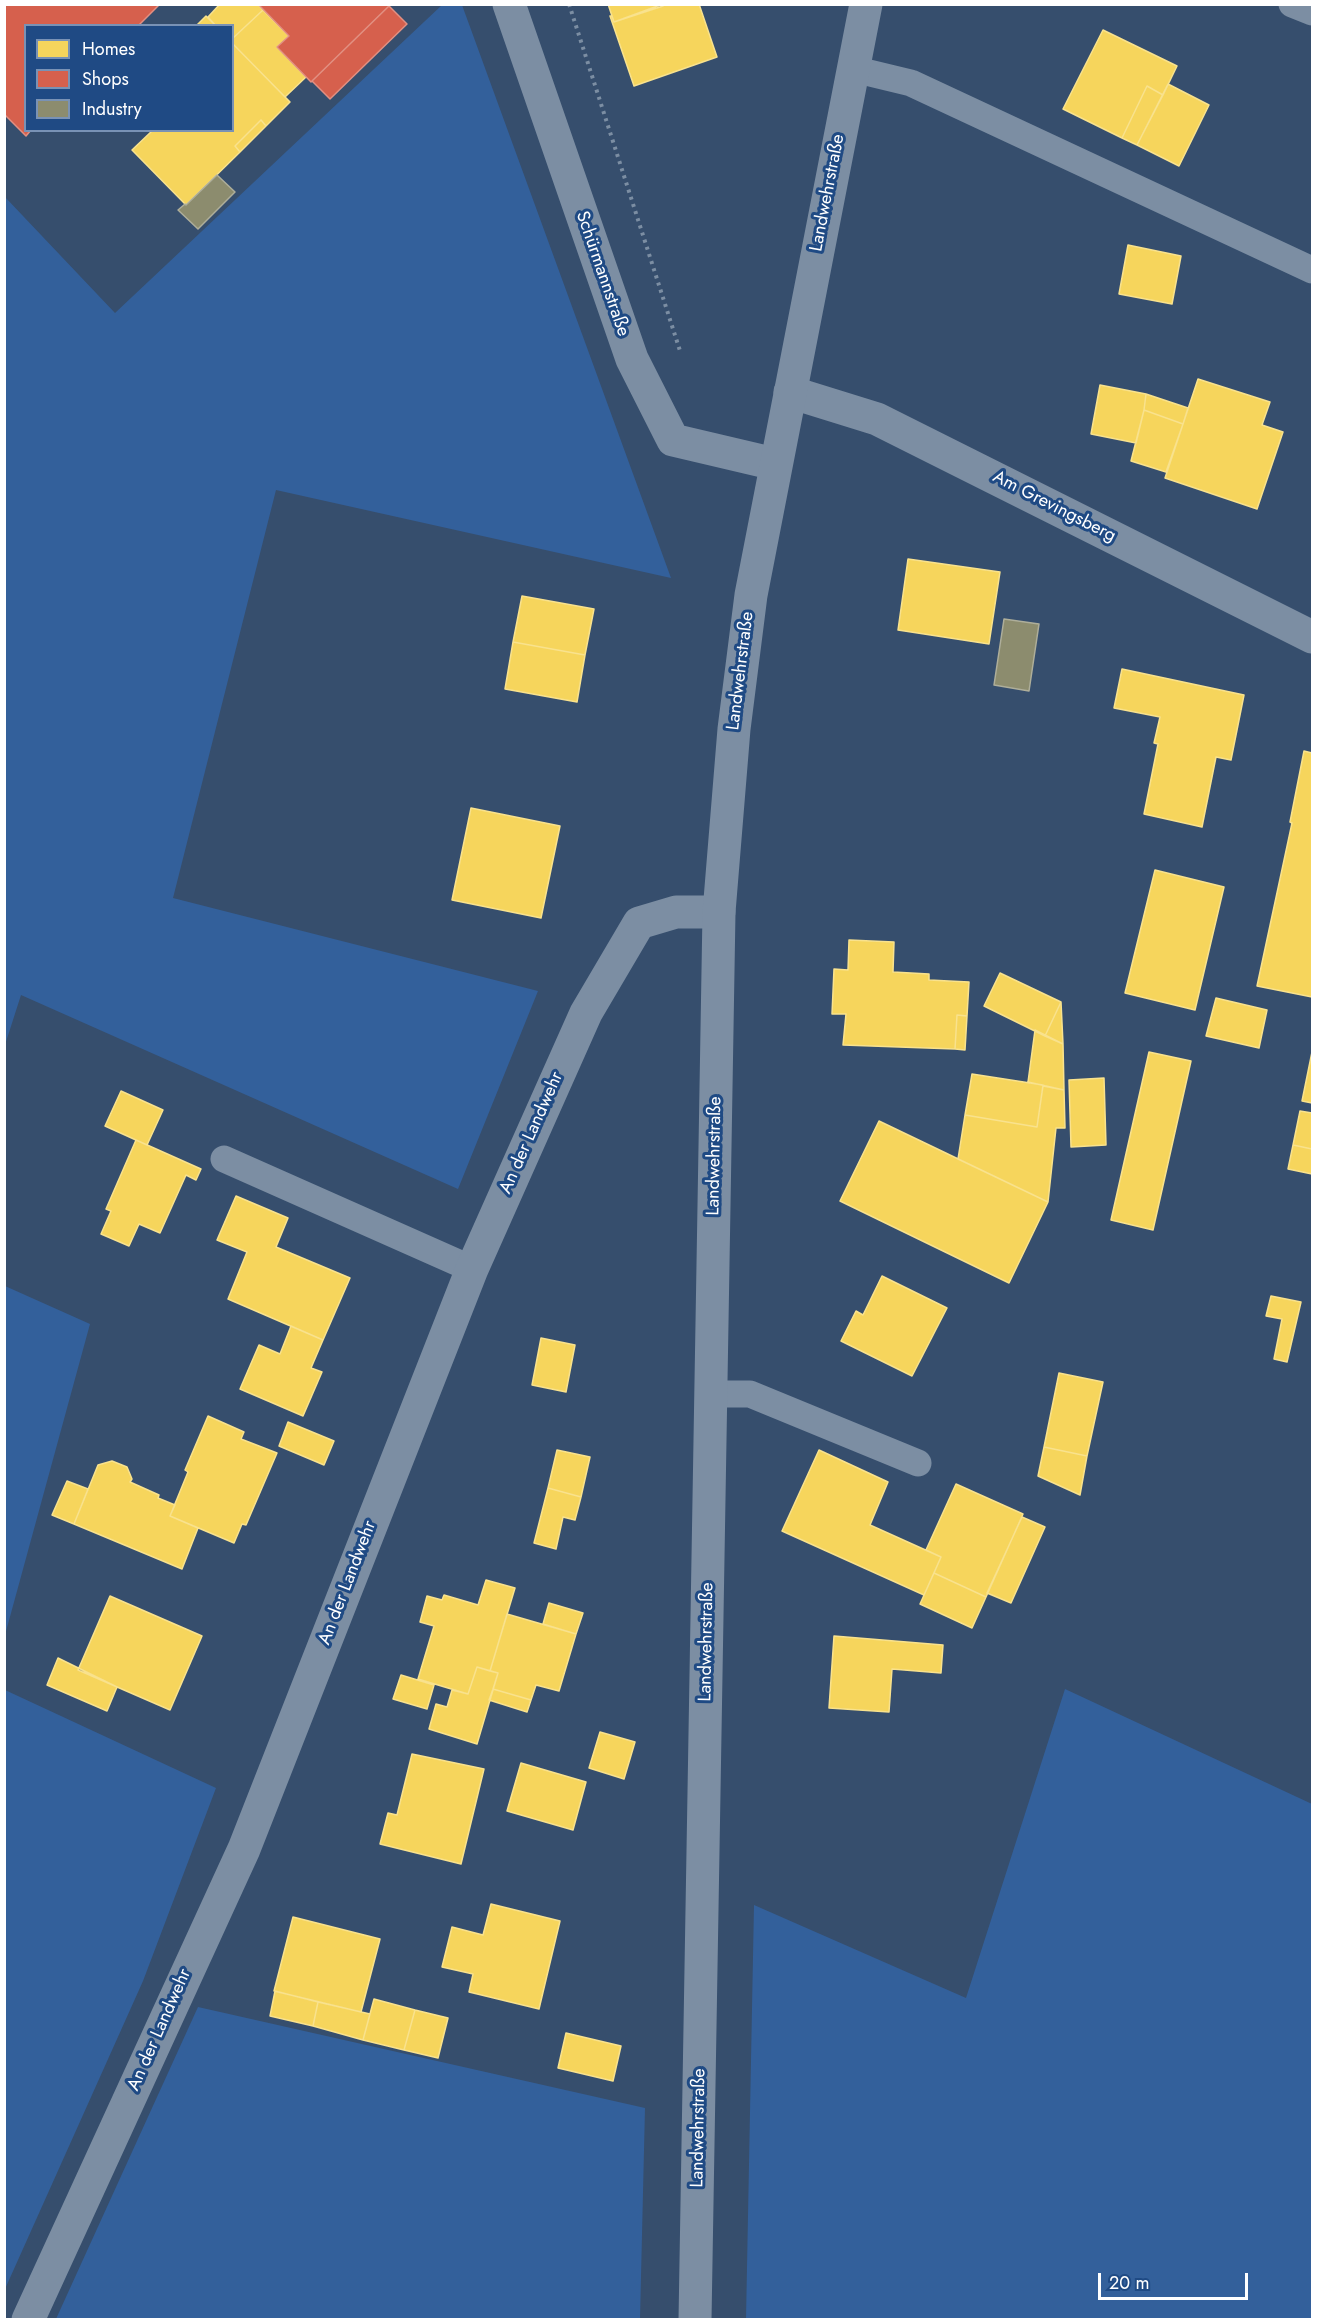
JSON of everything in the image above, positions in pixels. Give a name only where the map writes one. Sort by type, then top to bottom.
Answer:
[{"type":"street","name":"Schürmannstraße","points":[[509,4],[632,359],[673,440],[775,464]]},
{"type":"street","name":"Landwehrstraße","points":[[695,2319],[719,912],[736,707],[751,595],[866,4]]},
{"type":"street","name":"Am Grevingsberg","points":[[790,392],[877,419],[1312,637]]},
{"type":"street","name":"An der Landwehr","points":[[28,2319],[244,1849],[472,1269],[586,1013],[639,923],[676,912],[719,912]]},
{"type":"lane","points":[[1292,4],[1312,12]]},
{"type":"lane","points":[[853,69],[911,83],[1312,270]]},
{"type":"lane","points":[[224,1159],[472,1269]]},
{"type":"lane","points":[[711,1394],[750,1394],[918,1463]]},
{"type":"path","points":[[569,4],[681,356]]},
{"type":"shaded area","points":[[442,5],[462,5],[671,578],[276,490],[173,898],[538,991],[458,1189],[21,995],[4,1048],[5,197],[115,313]]},
{"type":"shaded area","points":[[5,1286],[90,1324],[5,1635]]},
{"type":"shaded area","points":[[1065,1689],[1312,1804],[1312,2319],[746,2319],[754,1905],[966,1998]]},
{"type":"shaded area","points":[[5,1690],[216,1788],[143,1981],[5,2289]]},
{"type":"shaded area","points":[[198,2007],[645,2108],[640,2319],[56,2319]]},
{"type":"building: Homes","points":[[220,4],[258,4],[263,10],[234,37],[234,24],[214,24],[208,17]]},
{"type":"building: Homes","points":[[608,4],[663,4],[663,6],[614,22]]},
{"type":"building: Homes","points":[[663,4],[699,4],[717,57],[634,86],[610,16],[614,22]]},
{"type":"building: Homes","points":[[263,10],[289,36],[277,47],[306,77],[285,97],[234,45],[234,37]]},
{"type":"building: Homes","points":[[206,16],[214,24],[198,24]]},
{"type":"building: Homes","points":[[1103,30],[1177,66],[1163,95],[1147,86],[1122,138],[1063,109]]},
{"type":"building: Homes","points":[[234,45],[290,102],[266,126],[261,120],[235,146],[240,152],[186,205],[132,150],[151,132],[234,132]]},
{"type":"building: Homes","points":[[1168,84],[1209,105],[1179,166],[1137,145]]},
{"type":"building: Homes","points":[[1147,86],[1163,95],[1137,145],[1122,138]]},
{"type":"building: Homes","points":[[261,120],[266,126],[240,152],[235,146]]},
{"type":"building: Homes","points":[[1128,245],[1181,256],[1172,304],[1119,294]]},
{"type":"building: Homes","points":[[1198,379],[1270,402],[1262,425],[1283,432],[1257,509],[1165,478]]},
{"type":"building: Homes","points":[[1100,385],[1146,394],[1136,443],[1091,434]]},
{"type":"building: Homes","points":[[1146,394],[1188,408],[1183,424],[1144,410]]},
{"type":"building: Homes","points":[[1144,410],[1183,424],[1166,472],[1131,461]]},
{"type":"building: Homes","points":[[908,559],[1000,572],[989,644],[898,630]]},
{"type":"building: Homes","points":[[522,596],[594,609],[585,655],[513,642]]},
{"type":"building: Homes","points":[[513,642],[585,655],[577,702],[505,689]]},
{"type":"building: Homes","points":[[1122,669],[1244,695],[1231,760],[1216,757],[1202,827],[1144,814],[1158,744],[1154,743],[1160,717],[1114,708]]},
{"type":"building: Homes","points":[[1304,751],[1312,753],[1312,997],[1257,986],[1292,823],[1290,822]]},
{"type":"building: Homes","points":[[471,808],[560,826],[541,918],[452,900]]},
{"type":"building: Homes","points":[[1155,870],[1224,887],[1195,1010],[1125,993]]},
{"type":"building: Homes","points":[[849,940],[894,942],[893,972],[929,974],[929,980],[969,982],[967,1016],[957,1015],[955,1049],[843,1045],[846,1014],[832,1014],[834,969],[848,970]]},
{"type":"building: Homes","points":[[1000,973],[1061,1002],[1045,1036],[984,1006]]},
{"type":"building: Homes","points":[[1216,998],[1267,1010],[1259,1048],[1206,1036]]},
{"type":"building: Homes","points":[[1061,1002],[1063,1044],[1045,1036]]},
{"type":"building: Homes","points":[[957,1015],[967,1016],[965,1050],[955,1049]]},
{"type":"building: Homes","points":[[1035,1030],[1063,1044],[1064,1090],[1028,1082]]},
{"type":"building: Homes","points":[[1149,1052],[1191,1061],[1153,1230],[1111,1220]]},
{"type":"building: Homes","points":[[1312,1052],[1312,1103],[1302,1101]]},
{"type":"building: Homes","points":[[972,1074],[1043,1085],[1037,1127],[965,1115]]},
{"type":"building: Homes","points":[[1104,1078],[1106,1145],[1071,1147],[1069,1080]]},
{"type":"building: Homes","points":[[1043,1086],[1064,1090],[1065,1128],[1056,1128],[1048,1202],[958,1159],[965,1115],[1037,1127]]},
{"type":"building: Homes","points":[[121,1091],[163,1110],[147,1145],[105,1126]]},
{"type":"building: Homes","points":[[1300,1111],[1312,1113],[1312,1149],[1293,1145]]},
{"type":"building: Homes","points":[[879,1121],[1048,1202],[1009,1283],[840,1201]]},
{"type":"building: Homes","points":[[136,1140],[201,1169],[196,1180],[186,1175],[160,1233],[139,1224],[129,1246],[101,1234],[111,1211],[106,1209]]},
{"type":"building: Homes","points":[[1293,1145],[1312,1149],[1312,1174],[1288,1169]]},
{"type":"building: Homes","points":[[236,1196],[288,1218],[276,1247],[350,1278],[323,1340],[228,1299],[247,1252],[217,1240]]},
{"type":"building: Homes","points":[[882,1276],[947,1308],[912,1376],[841,1341],[856,1311],[863,1315]]},
{"type":"building: Homes","points":[[1271,1296],[1301,1302],[1287,1362],[1274,1359],[1282,1319],[1266,1316]]},
{"type":"building: Homes","points":[[291,1326],[323,1340],[311,1368],[322,1372],[303,1416],[240,1389],[259,1345],[280,1354]]},
{"type":"building: Homes","points":[[541,1338],[575,1345],[566,1392],[532,1385]]},
{"type":"building: Homes","points":[[1059,1373],[1103,1382],[1087,1456],[1044,1447]]},
{"type":"building: Homes","points":[[208,1416],[244,1432],[241,1439],[277,1453],[246,1525],[242,1524],[234,1543],[170,1516],[188,1472],[185,1470]]},
{"type":"building: Homes","points":[[288,1422],[334,1441],[324,1465],[279,1446]]},
{"type":"building: Homes","points":[[1044,1447],[1087,1456],[1080,1495],[1038,1476]]},
{"type":"building: Homes","points":[[557,1450],[590,1457],[581,1497],[548,1488]]},
{"type":"building: Homes","points":[[819,1450],[888,1482],[870,1525],[941,1557],[924,1595],[782,1531]]},
{"type":"building: Homes","points":[[112,1461],[127,1467],[132,1479],[130,1482],[175,1505],[170,1516],[198,1528],[182,1569],[74,1524],[98,1465]]},
{"type":"building: Homes","points":[[67,1481],[88,1489],[74,1524],[52,1515]]},
{"type":"building: Homes","points":[[956,1484],[1023,1514],[986,1597],[934,1573],[941,1557],[926,1550]]},
{"type":"building: Homes","points":[[548,1488],[581,1497],[575,1520],[563,1517],[556,1549],[534,1543]]},
{"type":"building: Homes","points":[[1022,1517],[1045,1527],[1011,1603],[987,1593]]},
{"type":"building: Homes","points":[[934,1573],[986,1597],[972,1628],[920,1604]]},
{"type":"building: Homes","points":[[486,1580],[515,1588],[490,1671],[477,1667],[468,1694],[418,1679],[434,1626],[420,1622],[427,1596],[442,1600],[444,1595],[478,1605]]},
{"type":"building: Homes","points":[[110,1596],[202,1636],[170,1710],[78,1670]]},
{"type":"building: Homes","points":[[549,1603],[583,1613],[576,1634],[543,1624]]},
{"type":"building: Homes","points":[[507,1614],[576,1634],[559,1691],[536,1685],[531,1700],[493,1689],[498,1673],[490,1671]]},
{"type":"building: Homes","points":[[834,1636],[943,1645],[941,1673],[892,1669],[889,1712],[829,1708]]},
{"type":"building: Homes","points":[[58,1658],[117,1687],[107,1711],[47,1685]]},
{"type":"building: Homes","points":[[477,1667],[498,1673],[477,1744],[429,1729],[436,1704],[447,1707],[452,1690],[468,1694]]},
{"type":"building: Homes","points":[[401,1675],[434,1685],[427,1709],[393,1699]]},
{"type":"building: Homes","points":[[493,1689],[531,1700],[527,1712],[489,1700]]},
{"type":"building: Homes","points":[[600,1732],[635,1742],[624,1779],[589,1768]]},
{"type":"building: Homes","points":[[412,1754],[484,1769],[461,1864],[380,1844],[388,1813],[397,1815]]},
{"type":"building: Homes","points":[[521,1763],[586,1782],[573,1830],[507,1811]]},
{"type":"building: Homes","points":[[491,1904],[560,1921],[539,2009],[469,1992],[473,1974],[442,1967],[452,1927],[483,1935]]},
{"type":"building: Homes","points":[[293,1917],[380,1939],[361,2012],[274,1991]]},
{"type":"building: Homes","points":[[275,1991],[318,2002],[313,2026],[270,2016]]},
{"type":"building: Homes","points":[[374,1999],[415,2010],[404,2050],[363,2040]]},
{"type":"building: Homes","points":[[318,2002],[370,2014],[363,2040],[313,2026]]},
{"type":"building: Homes","points":[[415,2010],[448,2018],[438,2058],[404,2050]]},
{"type":"building: Homes","points":[[566,2033],[621,2046],[613,2081],[558,2068]]},
{"type":"building: Shops","points":[[4,4],[160,4],[140,24],[24,24],[24,132],[29,132],[26,136],[4,114]]},
{"type":"building: Shops","points":[[258,4],[391,4],[311,82],[277,47],[289,36]]},
{"type":"building: Shops","points":[[389,6],[407,24],[330,99],[312,81]]},
{"type":"building: Industry","points":[[217,175],[235,192],[198,229],[178,210]]},
{"type":"building: Industry","points":[[1004,619],[1039,624],[1029,691],[994,685]]}]
